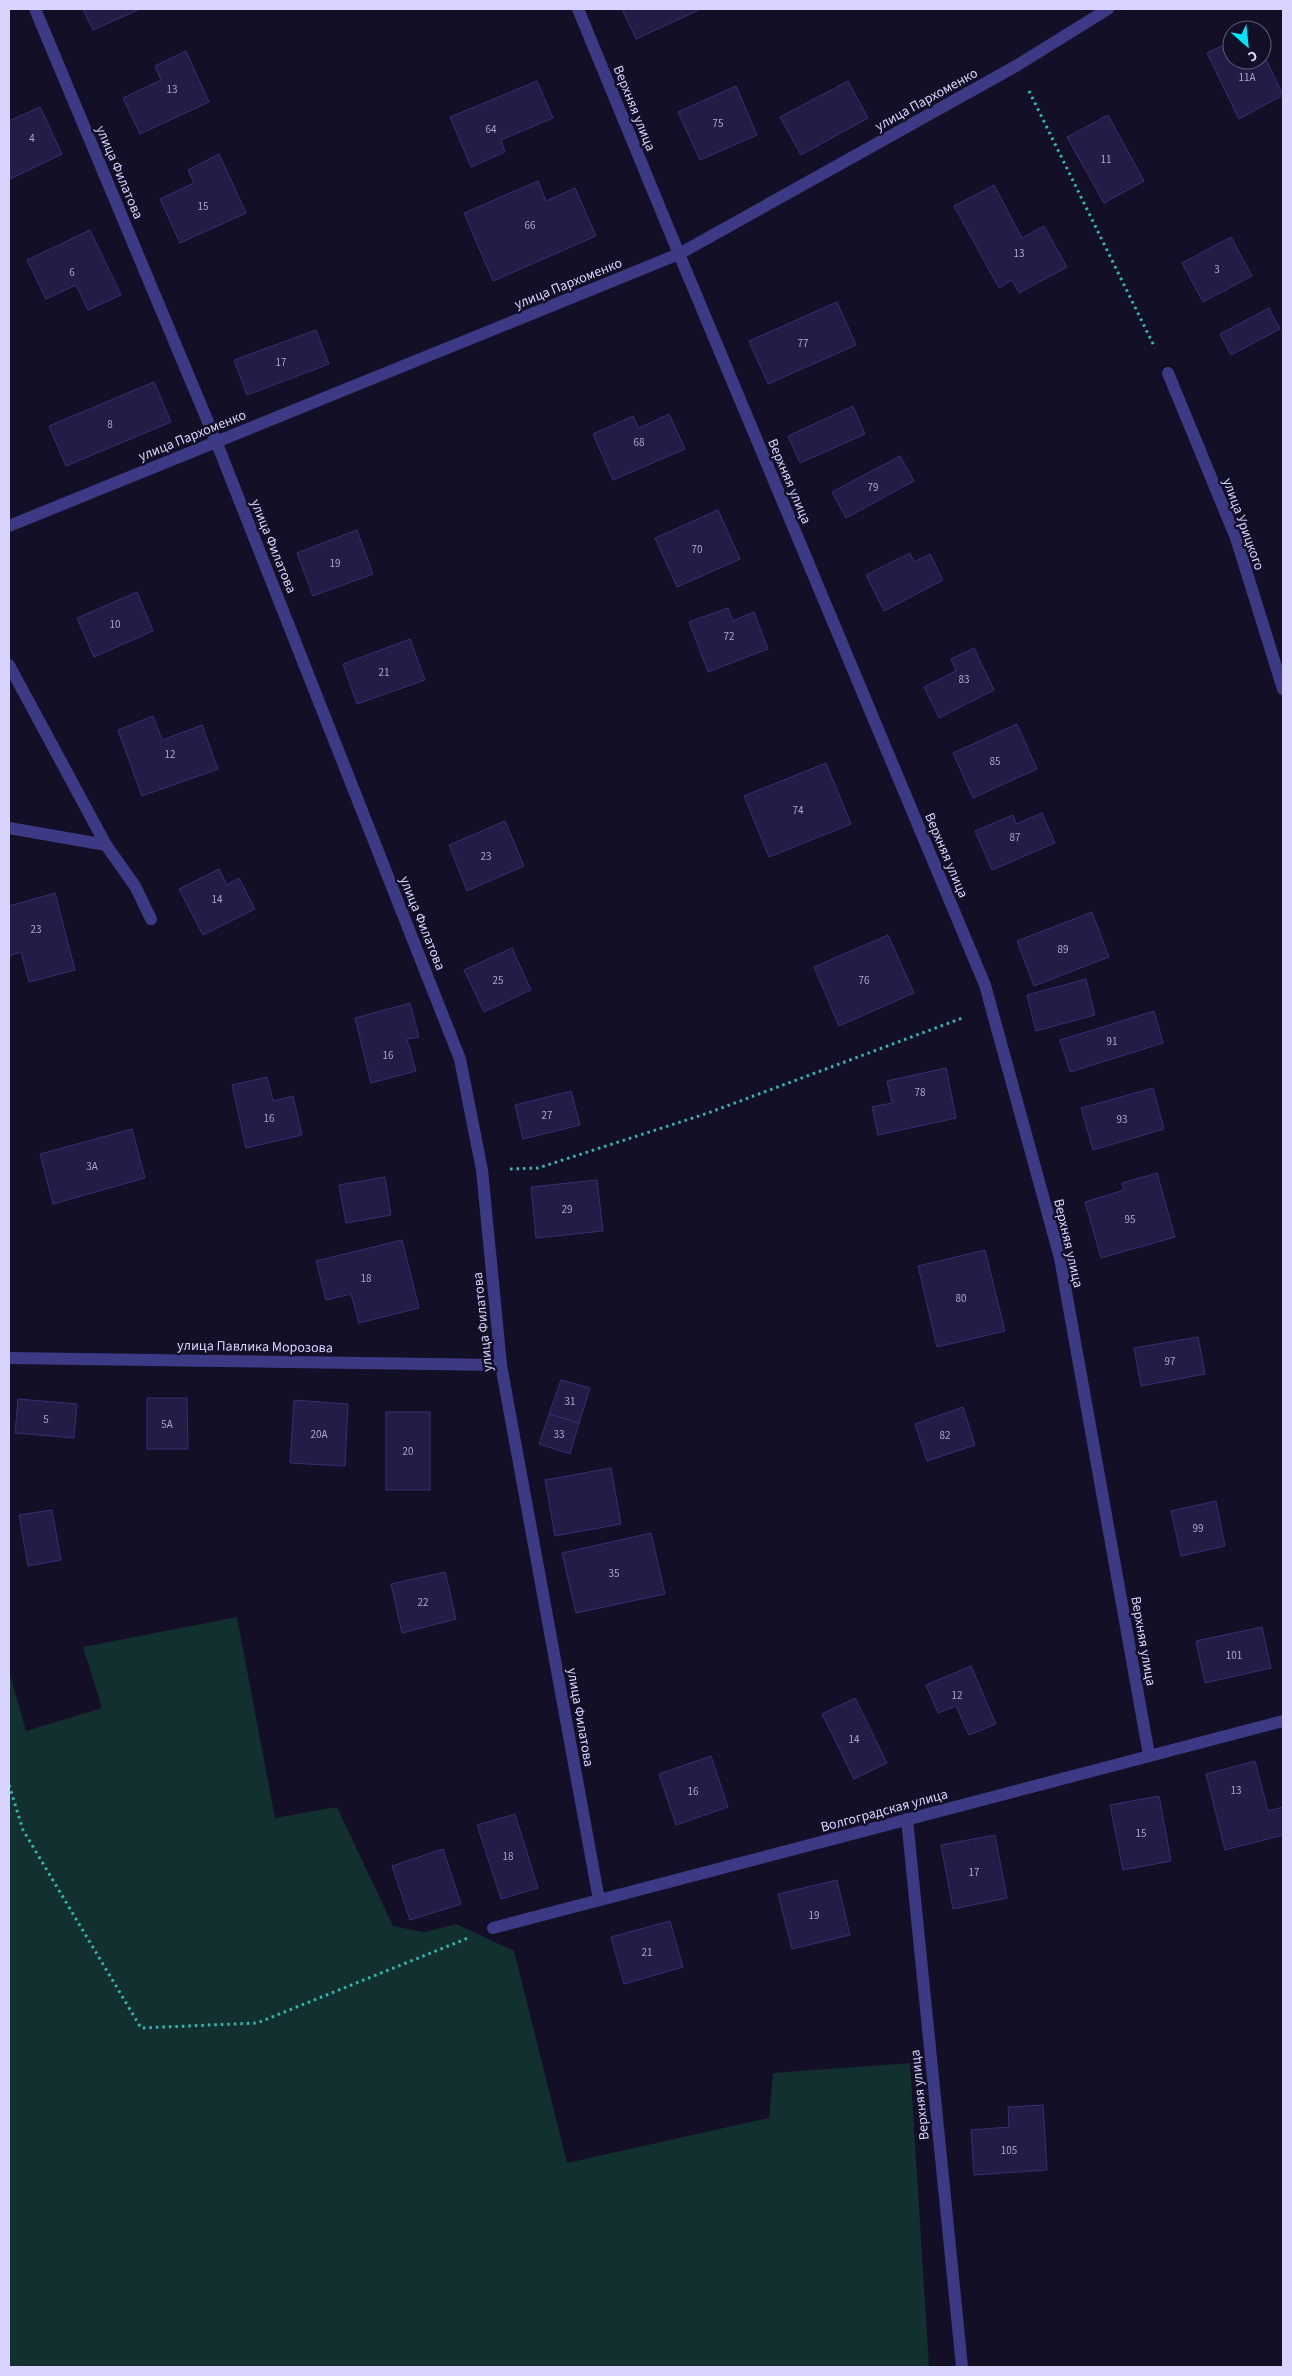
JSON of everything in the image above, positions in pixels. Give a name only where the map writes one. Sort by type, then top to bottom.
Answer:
[{"type":"street","name":"улица Филатова","points":[[35,9],[216,441],[460,1059],[482,1170],[501,1364],[599,1900]]},
{"type":"street","name":"Верхняя улица","points":[[578,9],[985,985],[1060,1258],[1149,1755]]},
{"type":"street","name":"улица Пархоменко","points":[[9,526],[679,254],[1016,66],[1108,9]]},
{"type":"street","name":"улица Урицкого","points":[[1168,373],[1236,538],[1283,689]]},
{"type":"street","points":[[9,665],[106,845],[135,886],[152,918]]},
{"type":"street","points":[[9,828],[106,845]]},
{"type":"street","name":"улица Павлика Морозова","points":[[9,1358],[501,1364]]},
{"type":"street","name":"Волгоградская улица","points":[[493,1928],[1283,1721]]},
{"type":"street","name":"Верхняя улица","points":[[907,1819],[962,2367]]},
{"type":"path","points":[[1016,66],[1168,373]]},
{"type":"path","points":[[482,1170],[538,1168],[708,1113],[991,1008]]},
{"type":"path","points":[[9,1785],[23,1830],[141,2028],[257,2023],[493,1928]]},
{"type":"green space","points":[[237,1617],[275,1818],[337,1807],[393,1926],[424,1932],[456,1924],[514,1951],[567,2163],[769,2118],[773,2073],[910,2063],[929,2367],[9,2367],[9,1671],[26,1731],[102,1708],[83,1647]]},
{"type":"building","points":[[83,9],[140,9],[93,30]]},
{"type":"building","points":[[622,9],[701,9],[636,39]]},
{"type":"building","points":[[1222,46],[1222,70],[1271,70],[1283,95],[1239,119],[1207,53]]},
{"type":"building","points":[[186,51],[209,102],[140,134],[123,98],[161,80],[155,66]]},
{"type":"building","points":[[537,81],[553,118],[501,140],[505,152],[471,167],[450,117]]},
{"type":"building","points":[[848,81],[868,118],[801,155],[780,117]]},
{"type":"building","points":[[736,86],[757,135],[700,160],[678,112]]},
{"type":"building","points":[[40,107],[62,154],[10,179],[9,121]]},
{"type":"building","points":[[1108,115],[1144,181],[1104,203],[1067,137]]},
{"type":"building","points":[[219,154],[246,213],[180,243],[160,199],[194,183],[188,170]]},
{"type":"building","points":[[538,181],[546,201],[575,188],[596,236],[493,281],[464,213]]},
{"type":"building","points":[[994,185],[1022,238],[1044,226],[1067,267],[1019,293],[1012,280],[999,288],[954,206]]},
{"type":"building","points":[[90,230],[121,295],[88,310],[76,285],[46,299],[27,260]]},
{"type":"building","points":[[1231,237],[1252,276],[1203,302],[1182,263]]},
{"type":"building","points":[[837,302],[856,345],[768,384],[749,341]]},
{"type":"building","points":[[1269,308],[1280,329],[1231,355],[1220,334]]},
{"type":"building","points":[[316,330],[329,364],[247,395],[234,360]]},
{"type":"building","points":[[154,382],[171,422],[66,466],[49,426]]},
{"type":"building","points":[[853,406],[865,434],[800,463],[788,436]]},
{"type":"building","points":[[669,414],[685,449],[613,480],[593,434],[633,416],[639,428]]},
{"type":"building","points":[[900,456],[914,481],[846,518],[832,492]]},
{"type":"building","points":[[718,510],[740,559],[677,587],[655,538]]},
{"type":"building","points":[[357,530],[373,574],[313,596],[297,553]]},
{"type":"building","points":[[910,553],[914,562],[930,554],[943,580],[884,611],[866,575]]},
{"type":"building","points":[[137,592],[153,631],[94,657],[77,618]]},
{"type":"building","points":[[728,608],[733,621],[754,612],[768,649],[708,672],[689,622]]},
{"type":"building","points":[[410,639],[425,680],[357,704],[343,664]]},
{"type":"building","points":[[974,648],[994,690],[939,718],[924,687],[956,671],[951,659]]},
{"type":"building","points":[[153,716],[162,740],[202,725],[218,769],[142,796],[118,730]]},
{"type":"building","points":[[1017,724],[1037,769],[973,798],[953,753]]},
{"type":"building","points":[[826,763],[851,824],[769,857],[744,796]]},
{"type":"building","points":[[1042,813],[1055,843],[992,870],[975,831],[1013,815],[1016,824]]},
{"type":"building","points":[[505,821],[524,866],[467,891],[449,845]]},
{"type":"building","points":[[219,869],[227,885],[239,878],[255,909],[203,935],[179,889]]},
{"type":"building","points":[[55,893],[75,970],[29,982],[21,952],[9,956],[9,906]]},
{"type":"building","points":[[1092,912],[1109,957],[1034,986],[1017,941]]},
{"type":"building","points":[[888,935],[914,993],[839,1026],[814,967]]},
{"type":"building","points":[[512,948],[531,990],[484,1012],[464,970]]},
{"type":"building","points":[[1086,979],[1095,1015],[1036,1031],[1027,995]]},
{"type":"building","points":[[410,1003],[419,1037],[407,1039],[416,1071],[371,1083],[355,1018]]},
{"type":"building","points":[[1154,1011],[1163,1043],[1070,1072],[1060,1040]]},
{"type":"building","points":[[946,1068],[956,1118],[878,1135],[872,1107],[892,1103],[887,1081]]},
{"type":"building","points":[[267,1077],[273,1101],[293,1096],[302,1135],[246,1148],[232,1085]]},
{"type":"building","points":[[1153,1088],[1164,1129],[1093,1150],[1081,1108]]},
{"type":"building","points":[[571,1091],[580,1125],[523,1139],[515,1105]]},
{"type":"building","points":[[132,1129],[145,1178],[53,1204],[40,1154]]},
{"type":"building","points":[[1157,1173],[1175,1237],[1101,1258],[1085,1202],[1124,1190],[1122,1183]]},
{"type":"building","points":[[385,1177],[391,1215],[346,1223],[339,1185]]},
{"type":"building","points":[[597,1180],[603,1231],[536,1238],[531,1187]]},
{"type":"building","points":[[402,1240],[419,1308],[359,1323],[351,1294],[326,1300],[316,1261]]},
{"type":"building","points":[[985,1250],[1005,1331],[937,1347],[918,1266]]},
{"type":"building","points":[[1198,1337],[1205,1374],[1141,1386],[1134,1348]]},
{"type":"building","points":[[561,1380],[590,1388],[579,1423],[549,1414]]},
{"type":"building","points":[[147,1398],[187,1398],[188,1449],[147,1449]]},
{"type":"building","points":[[18,1399],[77,1404],[74,1438],[15,1433]]},
{"type":"building","points":[[294,1400],[348,1404],[345,1466],[290,1463]]},
{"type":"building","points":[[963,1407],[975,1445],[927,1461],[915,1424]]},
{"type":"building","points":[[386,1412],[430,1412],[430,1490],[386,1490]]},
{"type":"building","points":[[549,1414],[579,1423],[570,1454],[539,1444]]},
{"type":"building","points":[[611,1468],[621,1524],[555,1536],[545,1480]]},
{"type":"building","points":[[1216,1501],[1225,1546],[1181,1556],[1171,1511]]},
{"type":"building","points":[[52,1510],[61,1560],[28,1566],[19,1515]]},
{"type":"building","points":[[651,1533],[665,1594],[576,1613],[562,1553]]},
{"type":"building","points":[[445,1572],[456,1619],[402,1633],[391,1584]]},
{"type":"building","points":[[1262,1627],[1271,1668],[1205,1683],[1196,1641]]},
{"type":"building","points":[[971,1666],[996,1724],[969,1735],[956,1706],[938,1713],[926,1685]]},
{"type":"building","points":[[855,1698],[887,1763],[854,1779],[822,1714]]},
{"type":"building","points":[[711,1756],[728,1807],[676,1825],[659,1774]]},
{"type":"building","points":[[1255,1761],[1268,1811],[1283,1807],[1283,1835],[1225,1850],[1206,1774]]},
{"type":"building","points":[[1159,1796],[1171,1861],[1123,1870],[1110,1805]]},
{"type":"building","points":[[515,1814],[538,1888],[501,1899],[477,1825]]},
{"type":"building","points":[[995,1835],[1007,1898],[953,1909],[941,1845]]},
{"type":"building","points":[[443,1849],[461,1904],[410,1920],[392,1866]]},
{"type":"building","points":[[837,1880],[850,1935],[792,1949],[778,1894]]},
{"type":"building","points":[[670,1921],[683,1967],[624,1984],[611,1937]]},
{"type":"building","points":[[1043,2105],[1047,2170],[974,2175],[971,2130],[1009,2127],[1008,2107]]}]
